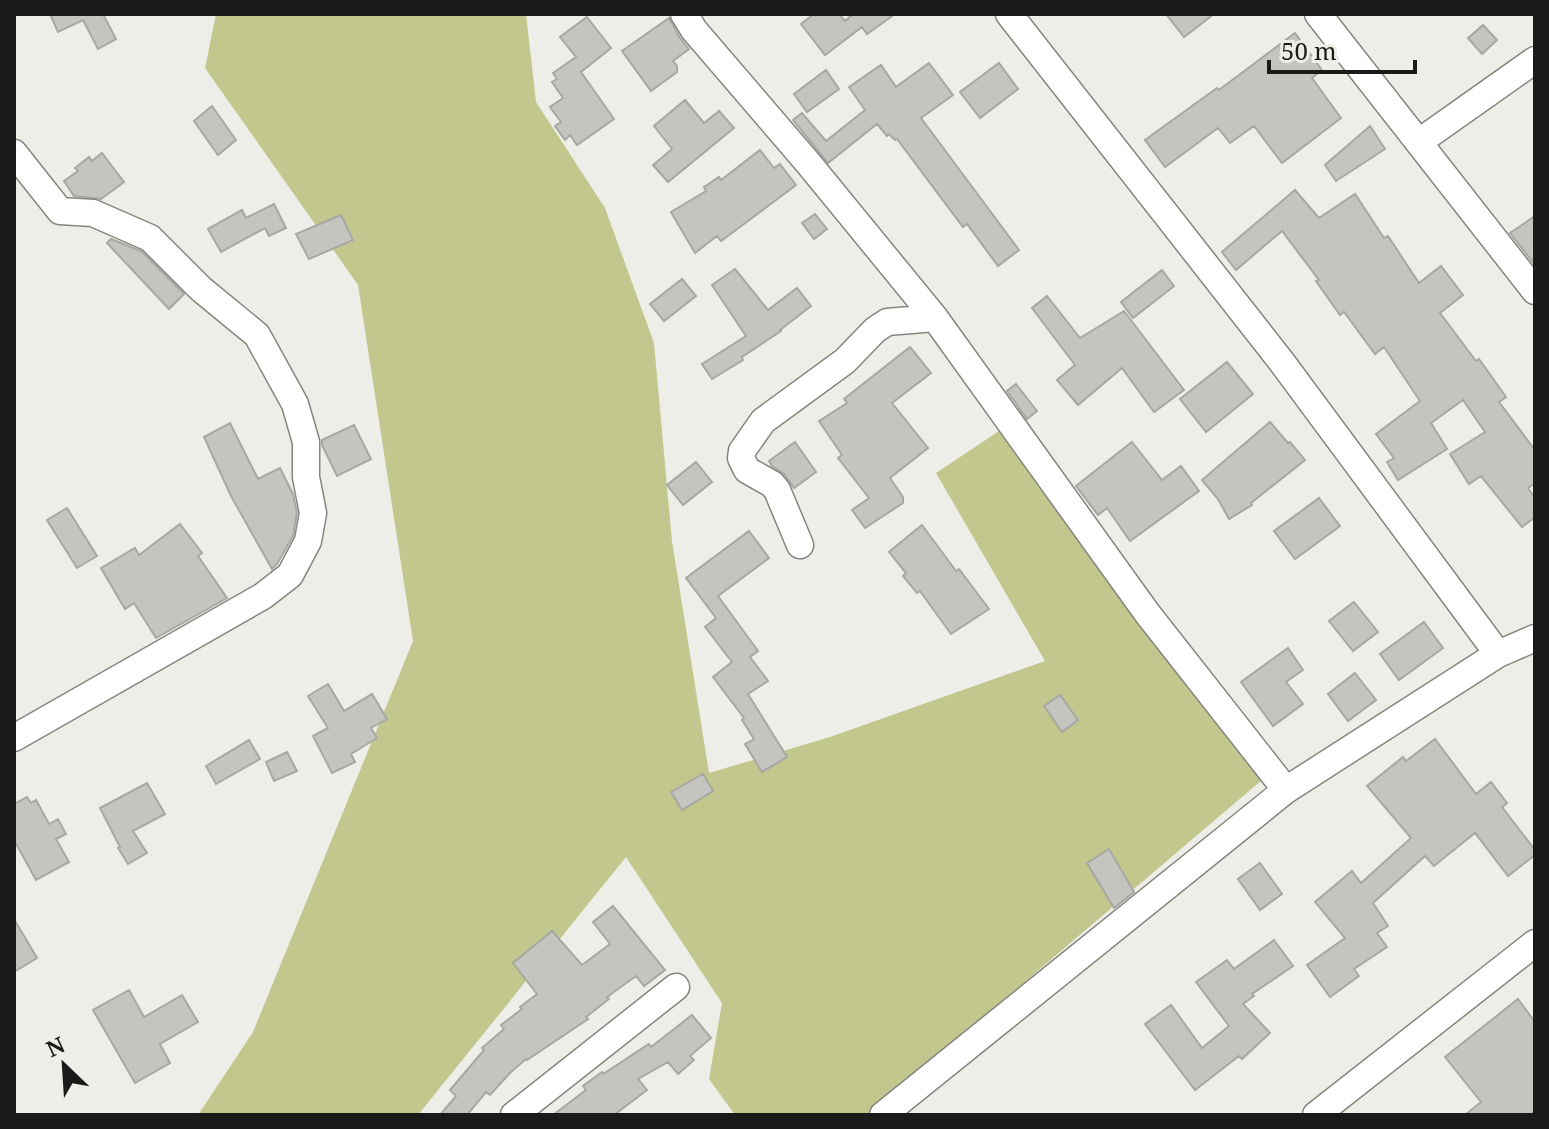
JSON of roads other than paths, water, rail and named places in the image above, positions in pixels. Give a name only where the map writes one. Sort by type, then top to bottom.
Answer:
[{"type":"street","points":[[684,14],[694,30],[935,318],[1147,613],[1286,790]]},
{"type":"street","points":[[1009,14],[1281,361],[1498,654]]},
{"type":"street","points":[[1318,14],[1535,291]]},
{"type":"street","points":[[1419,142],[1535,60]]},
{"type":"street","points":[[14,153],[60,211],[93,213],[150,238],[201,289],[257,335],[295,404],[306,442],[306,477],[313,513],[308,541],[290,575],[263,596],[14,738]]},
{"type":"street","points":[[800,545],[777,490],[747,470],[741,458],[742,451],[763,421],[845,361],[875,330],[887,322],[935,318]]},
{"type":"street","points":[[896,1111],[1286,790],[1498,654],[1535,638]]},
{"type":"street","points":[[1316,1115],[1535,943]]},
{"type":"street","points":[[514,1115],[676,987]]}]
